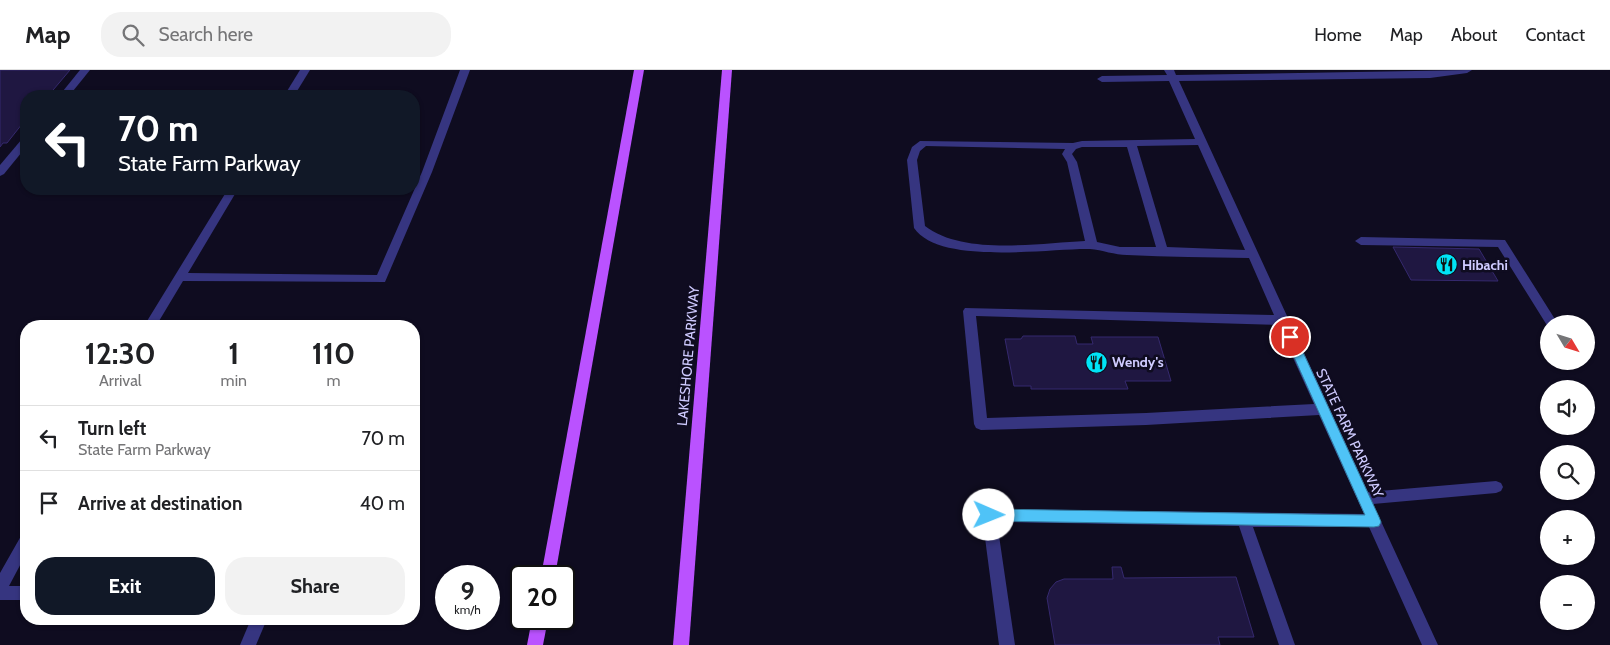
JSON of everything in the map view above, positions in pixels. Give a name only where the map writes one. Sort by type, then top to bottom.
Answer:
[{"type":"main road","points":[[550,565],[638,70]]},
{"type":"main road","name":"LAKESHORE PARKWAY","points":[[681,645],[727,70]]},
{"type":"main road","points":[[535,645],[538,630]]},
{"type":"street","points":[[69,90],[85,70]]},
{"type":"street","points":[[293,90],[305,70]]},
{"type":"street","points":[[420,186],[465,70]]},
{"type":"street","points":[[1102,79],[1171,75],[1430,75],[1467,70]]},
{"type":"street","name":"STATE FARM PARKWAY","points":[[1171,75],[1430,645]]},
{"type":"street","points":[[1202,142],[1073,146],[924,143],[914,151],[912,160],[920,228],[925,235],[933,240],[972,248],[1092,245],[1110,251],[1137,253],[1163,251],[1252,254]]},
{"type":"street","points":[[1131,143],[1163,251]]},
{"type":"street","points":[[1073,146],[1067,154],[1072,162],[1092,245]]},
{"type":"street","points":[[0,172],[20,149]]},
{"type":"street","points":[[154,320],[229,195]]},
{"type":"street","points":[[180,277],[381,280],[416,195]]},
{"type":"street","points":[[1361,241],[1502,244],[1546,315]]},
{"type":"street","points":[[1282,320],[969,311],[981,424],[1146,419],[1323,409]]},
{"type":"street","points":[[1364,499],[1496,487]]},
{"type":"street","points":[[1007,645],[989,515],[1374,522]]},
{"type":"street","points":[[1244,520],[1287,645]]},
{"type":"street","points":[[0,587],[20,552]]},
{"type":"street","points":[[0,593],[20,593]]},
{"type":"street","points":[[248,645],[256,625]]},
{"type":"building","points":[[0,70],[70,70],[53,90],[20,90],[20,127],[7,143],[3,143],[0,147]]},
{"type":"building","name":"Hibachi","points":[[1393,247],[1479,249],[1498,281],[1411,280]]},
{"type":"building","points":[[1023,336],[1075,336],[1077,344],[1093,344],[1091,337],[1158,337],[1171,381],[1125,381],[1128,389],[1031,389],[1031,386],[1014,386],[1005,339],[1021,339]]},
{"type":"building","points":[[1112,567],[1121,567],[1124,578],[1236,577],[1254,637],[1218,637],[1220,645],[1055,645],[1047,598],[1050,589],[1056,582],[1064,579],[1113,579]]},
{"type":"place","name":"Hibachi","points":[[1446,265]]},
{"type":"place","name":"Wendy's","points":[[1096,362]]},
{"type":"route","points":[[989,515],[1374,522],[1290,337]]}]
